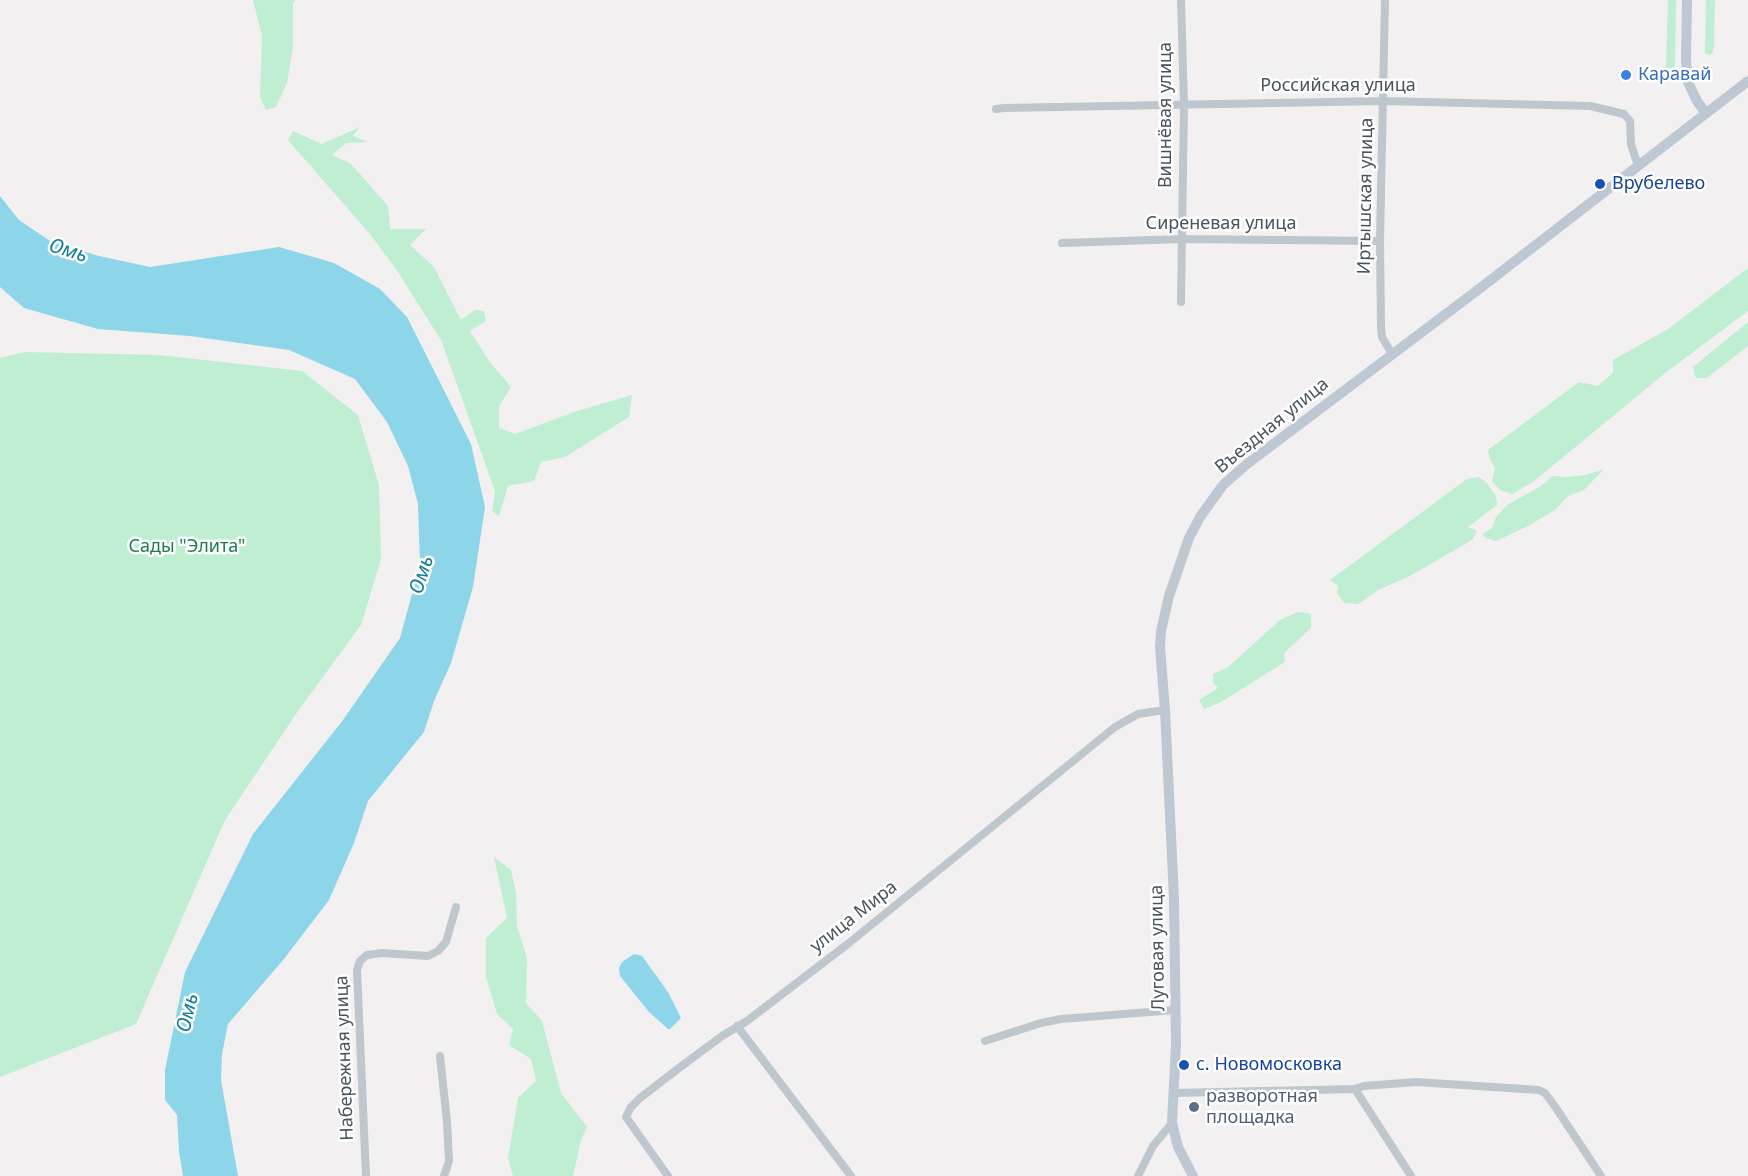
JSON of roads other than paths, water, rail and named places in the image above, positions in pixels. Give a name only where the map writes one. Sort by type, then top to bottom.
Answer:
[{"type":"street","name":"Вишнёвая улица","points":[[1181,0],[1184,104],[1181,302]]},
{"type":"street","name":"Иртышская улица","points":[[1385,0],[1380,241],[1382,337],[1392,354]]},
{"type":"street","points":[[1687,0],[1687,80],[1705,112]]},
{"type":"street","name":"Въездная улица","points":[[1165,712],[1160,658],[1161,630],[1169,596],[1189,538],[1200,517],[1223,485],[1247,464],[1748,81]]},
{"type":"street","name":"Российская улица","points":[[996,110],[1004,108],[1383,101],[1590,106],[1624,114],[1630,121],[1631,144],[1638,166]]},
{"type":"street","name":"Сиреневая улица","points":[[1062,243],[1182,239],[1380,241]]},
{"type":"street","name":"Луговая улица","points":[[1165,712],[1174,899],[1176,1068],[1172,1122],[1178,1147],[1192,1176]]},
{"type":"street","name":"улица Мира","points":[[668,1176],[626,1117],[631,1107],[640,1098],[908,897],[1115,726],[1138,714],[1165,712]]},
{"type":"street","name":"Набережная улица","points":[[366,1176],[357,970],[360,961],[367,955],[382,953],[428,956],[438,951],[446,942],[456,907]]},
{"type":"street","points":[[985,1041],[1051,1021],[1096,1015],[1175,1010]]},
{"type":"street","points":[[737,1026],[851,1176]]},
{"type":"street","points":[[440,1056],[449,1161],[444,1176]]},
{"type":"street","points":[[1173,1093],[1355,1089],[1374,1084],[1416,1082],[1528,1088],[1545,1093],[1601,1176]]},
{"type":"street","points":[[1355,1089],[1411,1176]]},
{"type":"street","points":[[1138,1176],[1153,1146],[1172,1122]]},
{"type":"water","name":"Омь","points":[[0,196],[19,220],[50,241],[99,256],[150,267],[279,247],[334,263],[380,289],[407,317],[471,444],[485,507],[473,587],[451,663],[434,701],[424,732],[368,801],[354,843],[329,900],[284,959],[228,1024],[222,1054],[221,1080],[238,1176],[183,1176],[177,1115],[165,1100],[165,1070],[185,972],[253,834],[343,720],[400,638],[420,565],[418,504],[408,466],[387,422],[355,379],[289,350],[190,336],[98,329],[24,308],[0,287]]},
{"type":"water","points":[[634,954],[642,956],[668,992],[681,1018],[670,1029],[649,1012],[620,976],[619,968],[622,962]]},
{"type":"place","name":"Каравай","points":[[1626,75]]},
{"type":"place","name":"Врубелево","points":[[1600,184]]},
{"type":"place","name":"с. Новомосковка","points":[[1184,1065]]},
{"type":"place","name":"разворотная площадка","points":[[1194,1107]]},
{"type":"park label","name":"Сады \"Элита\"","points":[[187,547]]}]
